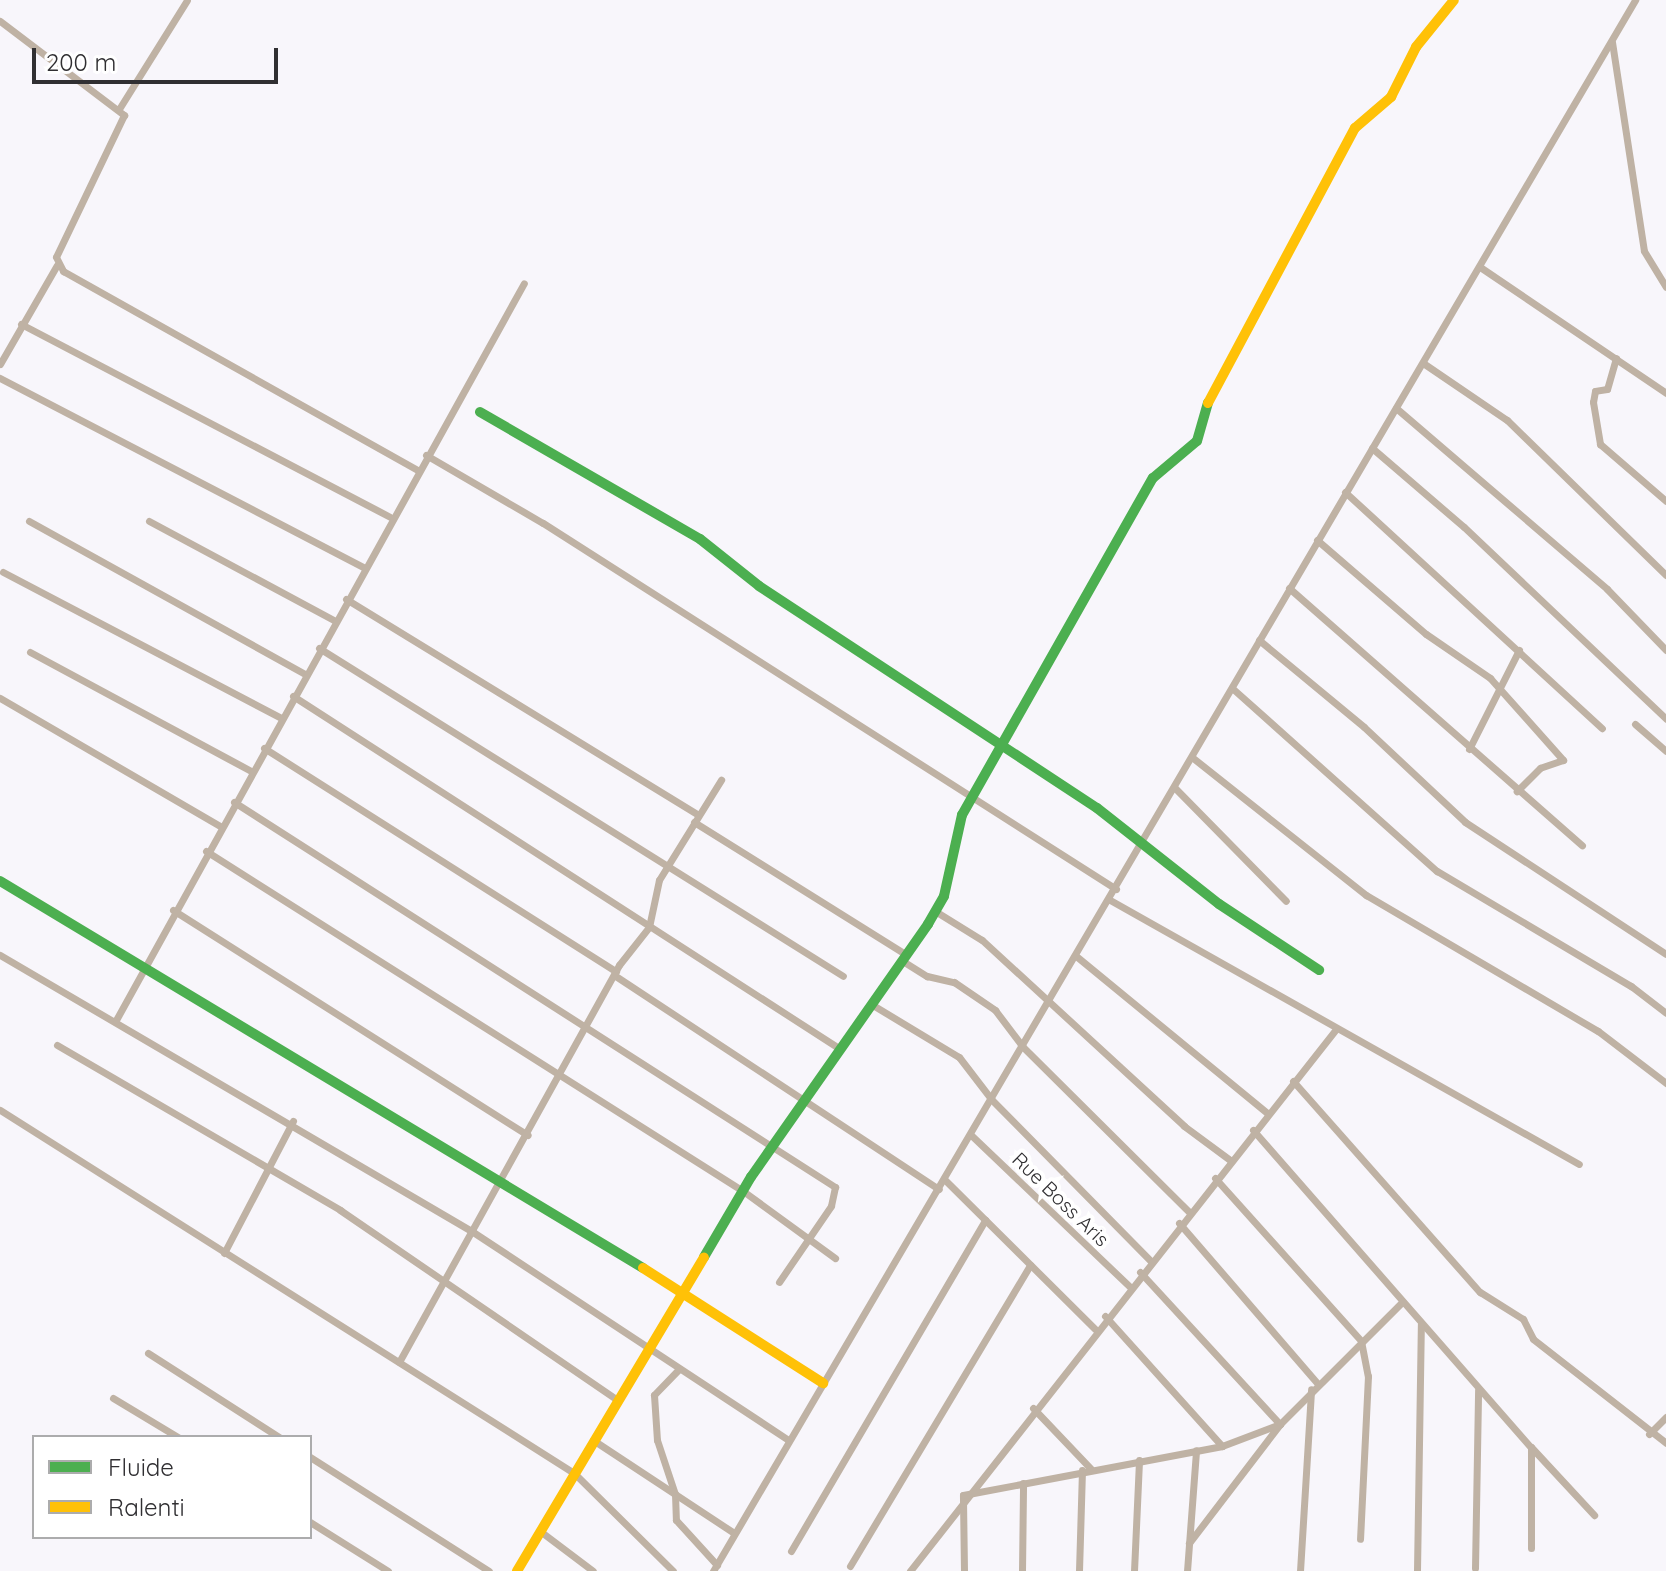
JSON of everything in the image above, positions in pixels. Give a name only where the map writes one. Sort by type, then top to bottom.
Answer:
[{"type":"street","points":[[119,109],[187,0]]},
{"type":"street","points":[[517,1571],[617,1400],[652,1350],[743,1191],[837,1047],[935,911],[971,799],[1153,478],[1197,441],[1213,384],[1355,128],[1391,97],[1416,47],[1454,0]]},
{"type":"street","points":[[679,1369],[654,1395],[657,1440],[675,1494],[676,1520],[715,1568],[1110,900],[1345,492],[1635,0]]},
{"type":"street","points":[[0,21],[119,109],[124,121],[78,208],[57,265],[0,364]]},
{"type":"street","points":[[1612,41],[1644,251],[1666,287]]},
{"type":"street","points":[[57,265],[418,470]]},
{"type":"street","points":[[1480,267],[1666,393]]},
{"type":"street","points":[[116,1020],[173,910],[390,517],[524,283]]},
{"type":"street","points":[[21,324],[390,517]]},
{"type":"street","points":[[1616,358],[1607,389],[1595,391],[1593,402],[1600,444],[1666,501]]},
{"type":"street","points":[[1423,363],[1507,420],[1666,575]]},
{"type":"street","points":[[0,378],[363,567]]},
{"type":"street","points":[[1396,408],[1607,589],[1666,650]]},
{"type":"street","points":[[480,412],[700,539],[1000,748],[1097,808],[1142,845],[1319,970]]},
{"type":"street","points":[[1372,448],[1464,527],[1666,719]]},
{"type":"street","points":[[426,455],[543,523],[1116,889]]},
{"type":"street","points":[[1345,492],[1602,728]]},
{"type":"street","points":[[29,521],[305,674]]},
{"type":"street","points":[[149,521],[334,620]]},
{"type":"street","points":[[1317,540],[1426,634],[1502,689],[1563,760],[1540,768],[1517,791]]},
{"type":"street","points":[[3,572],[281,718]]},
{"type":"street","points":[[1289,588],[1582,845]]},
{"type":"street","points":[[346,599],[696,818],[927,976],[954,982],[995,1010],[1023,1047],[1188,1211]]},
{"type":"street","points":[[1259,640],[1364,727],[1465,822],[1666,954]]},
{"type":"street","points":[[319,648],[843,976]]},
{"type":"street","points":[[1469,749],[1519,651]]},
{"type":"street","points":[[30,652],[251,771]]},
{"type":"street","points":[[1232,688],[1437,871],[1631,986],[1666,1013]]},
{"type":"street","points":[[293,696],[837,1047]]},
{"type":"street","points":[[0,698],[220,826]]},
{"type":"street","points":[[1635,724],[1666,751]]},
{"type":"street","points":[[264,748],[615,973],[939,1189]]},
{"type":"street","points":[[1193,758],[1366,895],[1598,1031],[1666,1083]]},
{"type":"street","points":[[399,1362],[528,1135],[615,973],[649,927],[667,867],[721,780]]},
{"type":"street","points":[[1175,788],[1286,901]]},
{"type":"street","points":[[234,802],[774,1143],[835,1187],[809,1239],[779,1282]]},
{"type":"street","points":[[206,851],[559,1079],[743,1191],[835,1258]]},
{"type":"street","points":[[0,881],[503,1179],[682,1297],[823,1383]]},
{"type":"street","points":[[1110,900],[1579,1164]]},
{"type":"street","points":[[173,910],[528,1135]]},
{"type":"street","points":[[935,911],[982,940],[1050,999],[1173,1117],[1230,1160]]},
{"type":"street","points":[[0,955],[293,1121],[473,1232],[789,1440]]},
{"type":"street","points":[[1076,956],[1267,1113]]},
{"type":"street","points":[[869,1003],[959,1057],[992,1100],[1150,1260]]},
{"type":"street","points":[[910,1571],[963,1495],[1336,1029]]},
{"type":"street","points":[[57,1045],[267,1167],[617,1400]]},
{"type":"street","points":[[1293,1081],[1480,1292],[1523,1319],[1533,1339],[1649,1434],[1666,1443]]},
{"type":"street","points":[[0,1110],[574,1473],[673,1571]]},
{"type":"street","points":[[224,1253],[293,1121]]},
{"type":"street","points":[[1253,1130],[1478,1390],[1594,1515]]},
{"type":"street","name":"Rue Boss Aris","points":[[971,1135],[1129,1286]]},
{"type":"street","points":[[1215,1178],[1361,1341],[1368,1376],[1360,1539]]},
{"type":"street","points":[[945,1180],[1095,1329]]},
{"type":"street","points":[[791,1551],[985,1220]]},
{"type":"street","points":[[1179,1223],[1314,1386],[1300,1571]]},
{"type":"street","points":[[850,1566],[1030,1265]]},
{"type":"street","points":[[1140,1272],[1280,1424]]},
{"type":"street","points":[[1189,1543],[1280,1424],[1314,1386],[1402,1302]]},
{"type":"street","points":[[1105,1316],[1222,1446]]},
{"type":"street","points":[[1417,1571],[1421,1324]]},
{"type":"street","points":[[148,1353],[276,1435]]},
{"type":"street","points":[[1475,1568],[1478,1390]]},
{"type":"street","points":[[113,1398],[175,1435]]},
{"type":"street","points":[[1033,1408],[1091,1469]]},
{"type":"street","points":[[1649,1434],[1666,1417]]},
{"type":"street","points":[[963,1495],[1082,1470],[1222,1446],[1280,1424]]},
{"type":"street","points":[[593,1440],[734,1533]]},
{"type":"street","points":[[1531,1447],[1531,1548]]},
{"type":"street","points":[[1187,1571],[1196,1450]]},
{"type":"street","points":[[312,1458],[476,1568],[489,1571]]},
{"type":"street","points":[[1134,1571],[1139,1460]]},
{"type":"street","points":[[1079,1571],[1082,1470]]},
{"type":"street","points":[[1022,1571],[1023,1483]]},
{"type":"street","points":[[963,1495],[964,1571]]},
{"type":"street","points":[[312,1523],[388,1571]]},
{"type":"street","points":[[540,1531],[593,1571]]},
{"type":"traffic: fast","points":[[704,1257],[751,1177],[928,924],[944,896],[962,815],[1153,478],[1197,441],[1208,403]]},
{"type":"traffic: fast","points":[[480,412],[700,539],[759,586],[1097,808],[1219,904],[1319,970]]},
{"type":"traffic: fast","points":[[0,881],[643,1268]]},
{"type":"traffic: slow","points":[[1208,403],[1355,128],[1391,97],[1416,47],[1454,0]]},
{"type":"traffic: slow","points":[[517,1571],[704,1257]]},
{"type":"traffic: slow","points":[[643,1268],[823,1383]]}]
